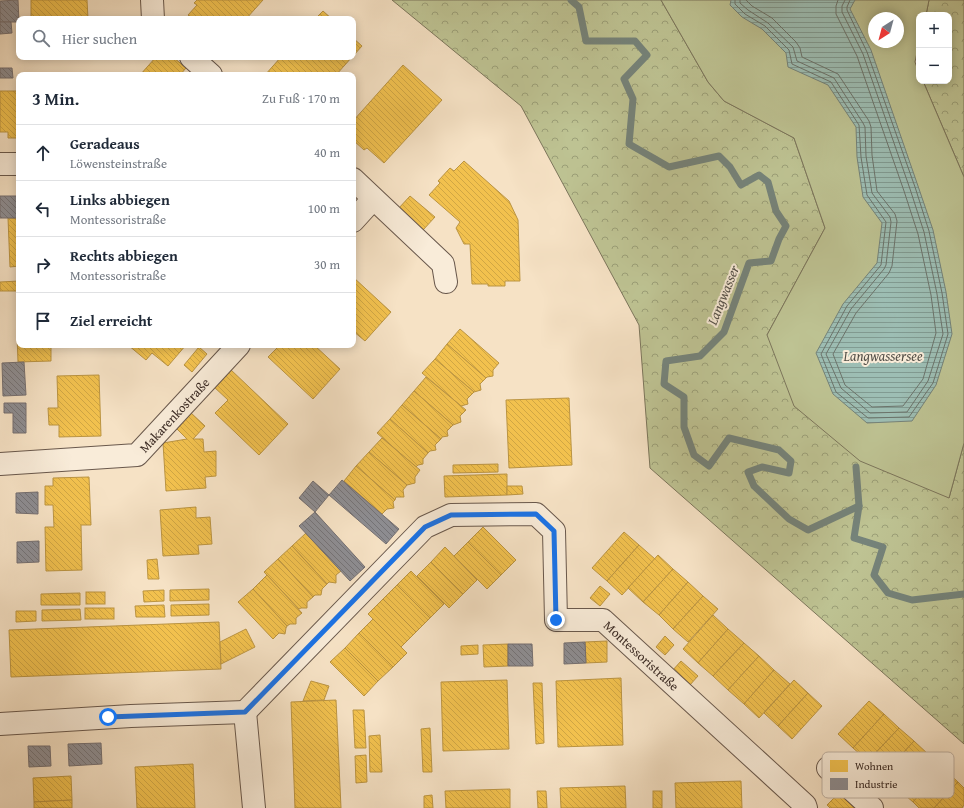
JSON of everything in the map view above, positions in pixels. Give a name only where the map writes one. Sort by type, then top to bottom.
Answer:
[{"type":"street","points":[[152,0],[153,16]]},
{"type":"street","points":[[194,60],[207,72]]},
{"type":"street","points":[[0,164],[16,164]]},
{"type":"street","points":[[356,182],[443,264],[446,282]]},
{"type":"street","points":[[356,218],[374,199]]},
{"type":"street","name":"Makarenkostraße","points":[[0,464],[137,455],[236,348]]},
{"type":"street","name":"Montessoristraße","points":[[245,712],[425,527],[451,515],[536,514],[554,531],[556,620],[603,620],[805,805],[806,808]]},
{"type":"street","points":[[0,724],[131,716],[245,712],[254,808]]},
{"type":"street","points":[[861,798],[872,808]]},
{"type":"green space","points":[[392,0],[661,0],[708,82],[724,101],[794,138],[825,228],[767,335],[949,498],[964,443],[964,744],[650,468],[639,325],[521,106]]},
{"type":"green space","points":[[661,0],[929,0],[927,12],[916,12],[916,84],[924,84],[964,177],[964,443],[949,498],[860,461],[794,406],[767,335],[825,228],[794,138],[724,101],[708,82]]},
{"type":"green space","points":[[929,0],[964,0],[964,177],[924,84],[952,84],[952,12],[927,12]]},
{"type":"water","name":"Langwassersee","points":[[731,0],[855,0],[850,9],[868,44],[868,48],[871,50],[933,230],[946,292],[952,334],[936,385],[912,421],[867,423],[833,394],[816,353],[843,304],[877,263],[882,223],[863,197],[857,157],[856,127],[828,85],[788,67],[786,53],[762,29],[742,17],[730,5]]},
{"type":"building: Wohnen","points":[[31,0],[87,0],[88,16],[31,16]]},
{"type":"building: Wohnen","points":[[197,0],[263,0],[249,16],[189,16],[188,15],[197,5],[194,3]]},
{"type":"building: Wohnen","points":[[323,11],[329,16],[318,16]]},
{"type":"building: Wohnen","points":[[356,41],[362,46],[356,53]]},
{"type":"building: Wohnen","points":[[153,60],[177,60],[186,68],[183,72],[143,72]]},
{"type":"building: Wohnen","points":[[278,60],[349,60],[339,72],[268,72]]},
{"type":"building: Wohnen","points":[[403,65],[442,100],[384,163],[367,148],[364,150],[356,143],[356,118]]},
{"type":"building: Wohnen","points":[[0,91],[16,91],[16,138],[8,138],[8,132],[0,132]]},
{"type":"building: Wohnen","points":[[464,161],[509,201],[518,220],[520,281],[505,281],[505,286],[472,284],[470,244],[464,244],[456,228],[460,222],[429,195],[440,183],[438,181],[450,168],[454,171]]},
{"type":"building: Wohnen","points":[[410,196],[435,217],[423,230],[398,209]]},
{"type":"building: Wohnen","points":[[8,218],[16,218],[16,266],[10,267]]},
{"type":"building: Wohnen","points":[[356,280],[391,312],[365,341],[356,334]]},
{"type":"building: Wohnen","points":[[16,281],[16,291],[0,291],[0,282]]},
{"type":"building: Wohnen","points":[[460,329],[499,363],[493,370],[493,376],[486,378],[447,344]]},
{"type":"building: Wohnen","points":[[447,344],[486,378],[480,384],[481,390],[474,392],[435,359]]},
{"type":"building: Wohnen","points":[[18,348],[51,348],[51,361],[18,362]]},
{"type":"building: Wohnen","points":[[132,348],[183,348],[168,366],[152,353],[146,360]]},
{"type":"building: Wohnen","points":[[198,348],[207,354],[192,372],[184,365]]},
{"type":"building: Wohnen","points":[[277,348],[317,348],[340,369],[313,399],[268,357]]},
{"type":"building: Wohnen","points":[[435,359],[474,392],[467,399],[468,404],[461,406],[422,373]]},
{"type":"building: Wohnen","points":[[230,369],[288,424],[259,455],[215,413],[228,400],[213,386]]},
{"type":"building: Wohnen","points":[[99,375],[101,436],[59,437],[59,425],[49,425],[48,408],[58,408],[57,376]]},
{"type":"building: Wohnen","points":[[426,377],[466,410],[460,416],[461,422],[453,425],[414,391]]},
{"type":"building: Wohnen","points":[[414,391],[453,425],[447,431],[448,436],[442,437],[441,439],[402,405]]},
{"type":"building: Wohnen","points":[[569,398],[572,465],[509,468],[506,400]]},
{"type":"building: Wohnen","points":[[402,405],[441,439],[435,445],[436,450],[428,453],[390,419]]},
{"type":"building: Wohnen","points":[[190,412],[205,426],[193,439],[203,439],[204,452],[216,451],[216,476],[205,477],[206,488],[166,491],[163,443],[187,439],[176,428]]},
{"type":"building: Wohnen","points":[[390,419],[428,453],[423,459],[423,464],[416,467],[377,433]]},
{"type":"building: Wohnen","points":[[382,438],[420,470],[415,477],[415,483],[407,485],[369,452]]},
{"type":"building: Wohnen","points":[[369,452],[407,485],[403,490],[404,497],[396,497],[395,500],[356,466]]},
{"type":"building: Wohnen","points":[[498,464],[498,472],[453,473],[453,465]]},
{"type":"building: Wohnen","points":[[356,466],[395,500],[393,502],[394,508],[387,509],[382,514],[344,481]]},
{"type":"building: Wohnen","points":[[507,474],[507,495],[445,497],[444,476]]},
{"type":"building: Wohnen","points":[[89,477],[91,525],[81,525],[82,570],[46,571],[45,527],[54,527],[53,505],[45,505],[45,486],[53,486],[53,478]]},
{"type":"building: Wohnen","points":[[507,486],[522,486],[523,494],[507,495]]},
{"type":"building: Wohnen","points":[[196,507],[196,518],[210,517],[212,544],[198,545],[199,554],[163,556],[160,510]]},
{"type":"building: Wohnen","points":[[483,527],[516,560],[501,575],[468,542]]},
{"type":"building: Wohnen","points":[[624,532],[639,545],[607,581],[592,568]]},
{"type":"building: Wohnen","points":[[306,533],[341,571],[336,575],[336,583],[329,582],[327,584],[292,546]]},
{"type":"building: Wohnen","points":[[468,542],[501,575],[487,589],[454,556]]},
{"type":"building: Wohnen","points":[[639,545],[655,559],[622,595],[607,581]]},
{"type":"building: Wohnen","points":[[292,546],[327,584],[322,589],[321,595],[315,595],[313,597],[278,559]]},
{"type":"building: Wohnen","points":[[445,547],[477,580],[463,594],[431,562]]},
{"type":"building: Wohnen","points":[[658,555],[673,569],[643,602],[628,588]]},
{"type":"building: Wohnen","points":[[157,559],[159,579],[148,579],[147,560]]},
{"type":"building: Wohnen","points":[[278,559],[313,597],[307,602],[307,608],[299,609],[264,572]]},
{"type":"building: Wohnen","points":[[431,562],[463,594],[449,608],[417,576]]},
{"type":"building: Wohnen","points":[[673,569],[688,582],[659,615],[643,602]]},
{"type":"building: Wohnen","points":[[411,571],[444,604],[430,618],[397,585]]},
{"type":"building: Wohnen","points":[[267,575],[302,613],[296,618],[296,624],[290,624],[287,626],[253,589]]},
{"type":"building: Wohnen","points":[[688,582],[703,596],[673,629],[659,615]]},
{"type":"building: Wohnen","points":[[397,585],[430,618],[416,632],[383,599]]},
{"type":"building: Wohnen","points":[[600,586],[610,594],[600,606],[590,598]]},
{"type":"building: Wohnen","points":[[209,589],[209,600],[170,601],[170,590]]},
{"type":"building: Wohnen","points":[[253,589],[287,626],[285,634],[279,633],[273,639],[238,602]]},
{"type":"building: Wohnen","points":[[164,590],[164,601],[144,602],[143,591]]},
{"type":"building: Wohnen","points":[[86,592],[105,592],[105,604],[86,604]]},
{"type":"building: Wohnen","points":[[80,593],[80,605],[41,605],[41,594]]},
{"type":"building: Wohnen","points":[[703,596],[718,609],[688,642],[673,629]]},
{"type":"building: Wohnen","points":[[383,599],[416,632],[401,647],[368,614]]},
{"type":"building: Wohnen","points":[[209,604],[209,615],[171,616],[171,605]]},
{"type":"building: Wohnen","points":[[164,605],[165,617],[136,617],[135,606]]},
{"type":"building: Wohnen","points":[[85,608],[114,608],[114,619],[85,619]]},
{"type":"building: Wohnen","points":[[80,609],[81,620],[42,621],[42,610]]},
{"type":"building: Wohnen","points":[[16,611],[36,611],[36,621],[16,622]]},
{"type":"building: Wohnen","points":[[713,615],[728,629],[698,663],[683,649]]},
{"type":"building: Wohnen","points":[[373,619],[407,653],[393,667],[359,633]]},
{"type":"building: Wohnen","points":[[219,622],[221,669],[11,677],[9,630]]},
{"type":"building: Wohnen","points":[[246,629],[255,647],[221,664],[220,642]]},
{"type":"building: Wohnen","points":[[728,629],[744,643],[713,676],[698,663]]},
{"type":"building: Wohnen","points":[[359,633],[393,667],[378,681],[345,648]]},
{"type":"building: Wohnen","points":[[665,636],[674,645],[665,655],[656,647]]},
{"type":"building: Wohnen","points":[[607,641],[607,662],[586,663],[585,642]]},
{"type":"building: Wohnen","points":[[744,643],[759,656],[728,690],[713,676]]},
{"type":"building: Wohnen","points":[[508,644],[508,666],[484,667],[483,645]]},
{"type":"building: Wohnen","points":[[478,645],[478,654],[461,655],[461,646]]},
{"type":"building: Wohnen","points":[[345,648],[378,681],[364,696],[330,662]]},
{"type":"building: Wohnen","points":[[759,656],[774,670],[744,704],[728,690]]},
{"type":"building: Wohnen","points":[[681,661],[698,676],[689,686],[672,671]]},
{"type":"building: Wohnen","points":[[774,670],[790,684],[759,718],[744,704]]},
{"type":"building: Wohnen","points":[[621,678],[623,745],[558,747],[556,681]]},
{"type":"building: Wohnen","points":[[507,680],[509,749],[443,751],[441,682]]},
{"type":"building: Wohnen","points":[[794,680],[808,693],[778,726],[764,713]]},
{"type":"building: Wohnen","points":[[311,681],[329,686],[324,700],[303,701]]},
{"type":"building: Wohnen","points":[[533,683],[542,683],[544,743],[536,744]]},
{"type":"building: Wohnen","points":[[808,693],[822,706],[792,739],[778,726]]},
{"type":"building: Wohnen","points":[[336,700],[341,808],[295,808],[291,702]]},
{"type":"building: Wohnen","points":[[869,701],[884,714],[853,748],[838,734]]},
{"type":"building: Wohnen","points":[[353,710],[364,710],[366,748],[355,748]]},
{"type":"building: Wohnen","points":[[884,714],[899,728],[876,752],[858,752],[853,748]]},
{"type":"building: Wohnen","points":[[430,728],[432,772],[423,772],[421,729]]},
{"type":"building: Wohnen","points":[[899,728],[914,741],[904,752],[876,752]]},
{"type":"building: Wohnen","points":[[380,735],[382,772],[370,772],[369,736]]},
{"type":"building: Wohnen","points":[[914,741],[926,752],[904,752]]},
{"type":"building: Wohnen","points":[[366,755],[367,782],[356,783],[355,756]]},
{"type":"building: Wohnen","points":[[193,764],[195,808],[137,808],[135,767]]},
{"type":"building: Wohnen","points":[[71,776],[72,800],[34,802],[33,778]]},
{"type":"building: Wohnen","points":[[954,778],[958,782],[954,786]]},
{"type":"building: Wohnen","points":[[741,781],[742,808],[676,808],[675,783]]},
{"type":"building: Wohnen","points":[[958,782],[964,788],[964,805],[962,808],[934,808],[943,798],[954,798],[954,786]]},
{"type":"building: Wohnen","points":[[625,786],[626,808],[561,808],[560,788]]},
{"type":"building: Wohnen","points":[[510,789],[510,808],[446,808],[445,791]]},
{"type":"building: Wohnen","points":[[537,791],[546,791],[547,808],[538,808]]},
{"type":"building: Wohnen","points":[[653,791],[662,791],[662,808],[653,808]]},
{"type":"building: Wohnen","points":[[432,795],[433,808],[424,808],[424,796]]},
{"type":"building: Wohnen","points":[[834,798],[844,798],[854,808],[830,808],[827,805]]},
{"type":"building: Wohnen","points":[[908,798],[917,798],[913,802]]},
{"type":"building: Wohnen","points":[[917,798],[943,798],[934,808],[919,808],[913,802]]},
{"type":"building: Wohnen","points":[[72,800],[72,808],[34,808],[34,802]]},
{"type":"building: Industrie","points":[[18,0],[19,16],[16,16],[16,22],[0,22],[0,1]]},
{"type":"building: Industrie","points":[[0,22],[11,22],[12,33],[0,34]]},
{"type":"building: Industrie","points":[[0,68],[12,68],[13,78],[0,78]]},
{"type":"building: Industrie","points":[[0,196],[16,196],[16,218],[0,218]]},
{"type":"building: Industrie","points":[[24,362],[26,395],[3,396],[2,363]]},
{"type":"building: Industrie","points":[[4,403],[26,403],[26,433],[13,433],[13,413],[4,413]]},
{"type":"building: Industrie","points":[[342,480],[399,529],[386,544],[329,495]]},
{"type":"building: Industrie","points":[[313,481],[329,495],[315,512],[299,498]]},
{"type":"building: Industrie","points":[[38,492],[38,514],[16,513],[16,493]]},
{"type":"building: Industrie","points":[[315,512],[365,567],[350,581],[299,526]]},
{"type":"building: Industrie","points":[[39,541],[39,562],[17,563],[17,542]]},
{"type":"building: Industrie","points":[[585,642],[586,663],[564,664],[564,643]]},
{"type":"building: Industrie","points":[[508,644],[532,644],[533,666],[508,666]]},
{"type":"building: Industrie","points":[[101,743],[102,764],[69,766],[68,744]]},
{"type":"building: Industrie","points":[[28,746],[50,746],[51,766],[29,767]]},
{"type":"waterway","name":"Langwasser","points":[[571,0],[579,7],[586,41],[635,41],[647,55],[624,79],[633,99],[629,144],[669,167],[719,156],[730,167],[741,185],[759,175],[768,182],[776,211],[786,226],[779,239],[771,261],[749,263],[724,332],[700,356],[666,361],[664,384],[684,397],[684,427],[694,455],[709,466],[729,438],[779,450],[791,461],[789,473],[762,467],[748,472],[754,486],[789,519],[808,530],[859,506]]},
{"type":"waterway","name":"Langwasser","points":[[856,467],[859,506],[854,538],[883,547],[874,575],[888,593],[912,600],[964,594]]},
{"type":"route","points":[[108,717],[245,712],[425,527],[451,515],[536,514],[554,531],[556,620]]}]
